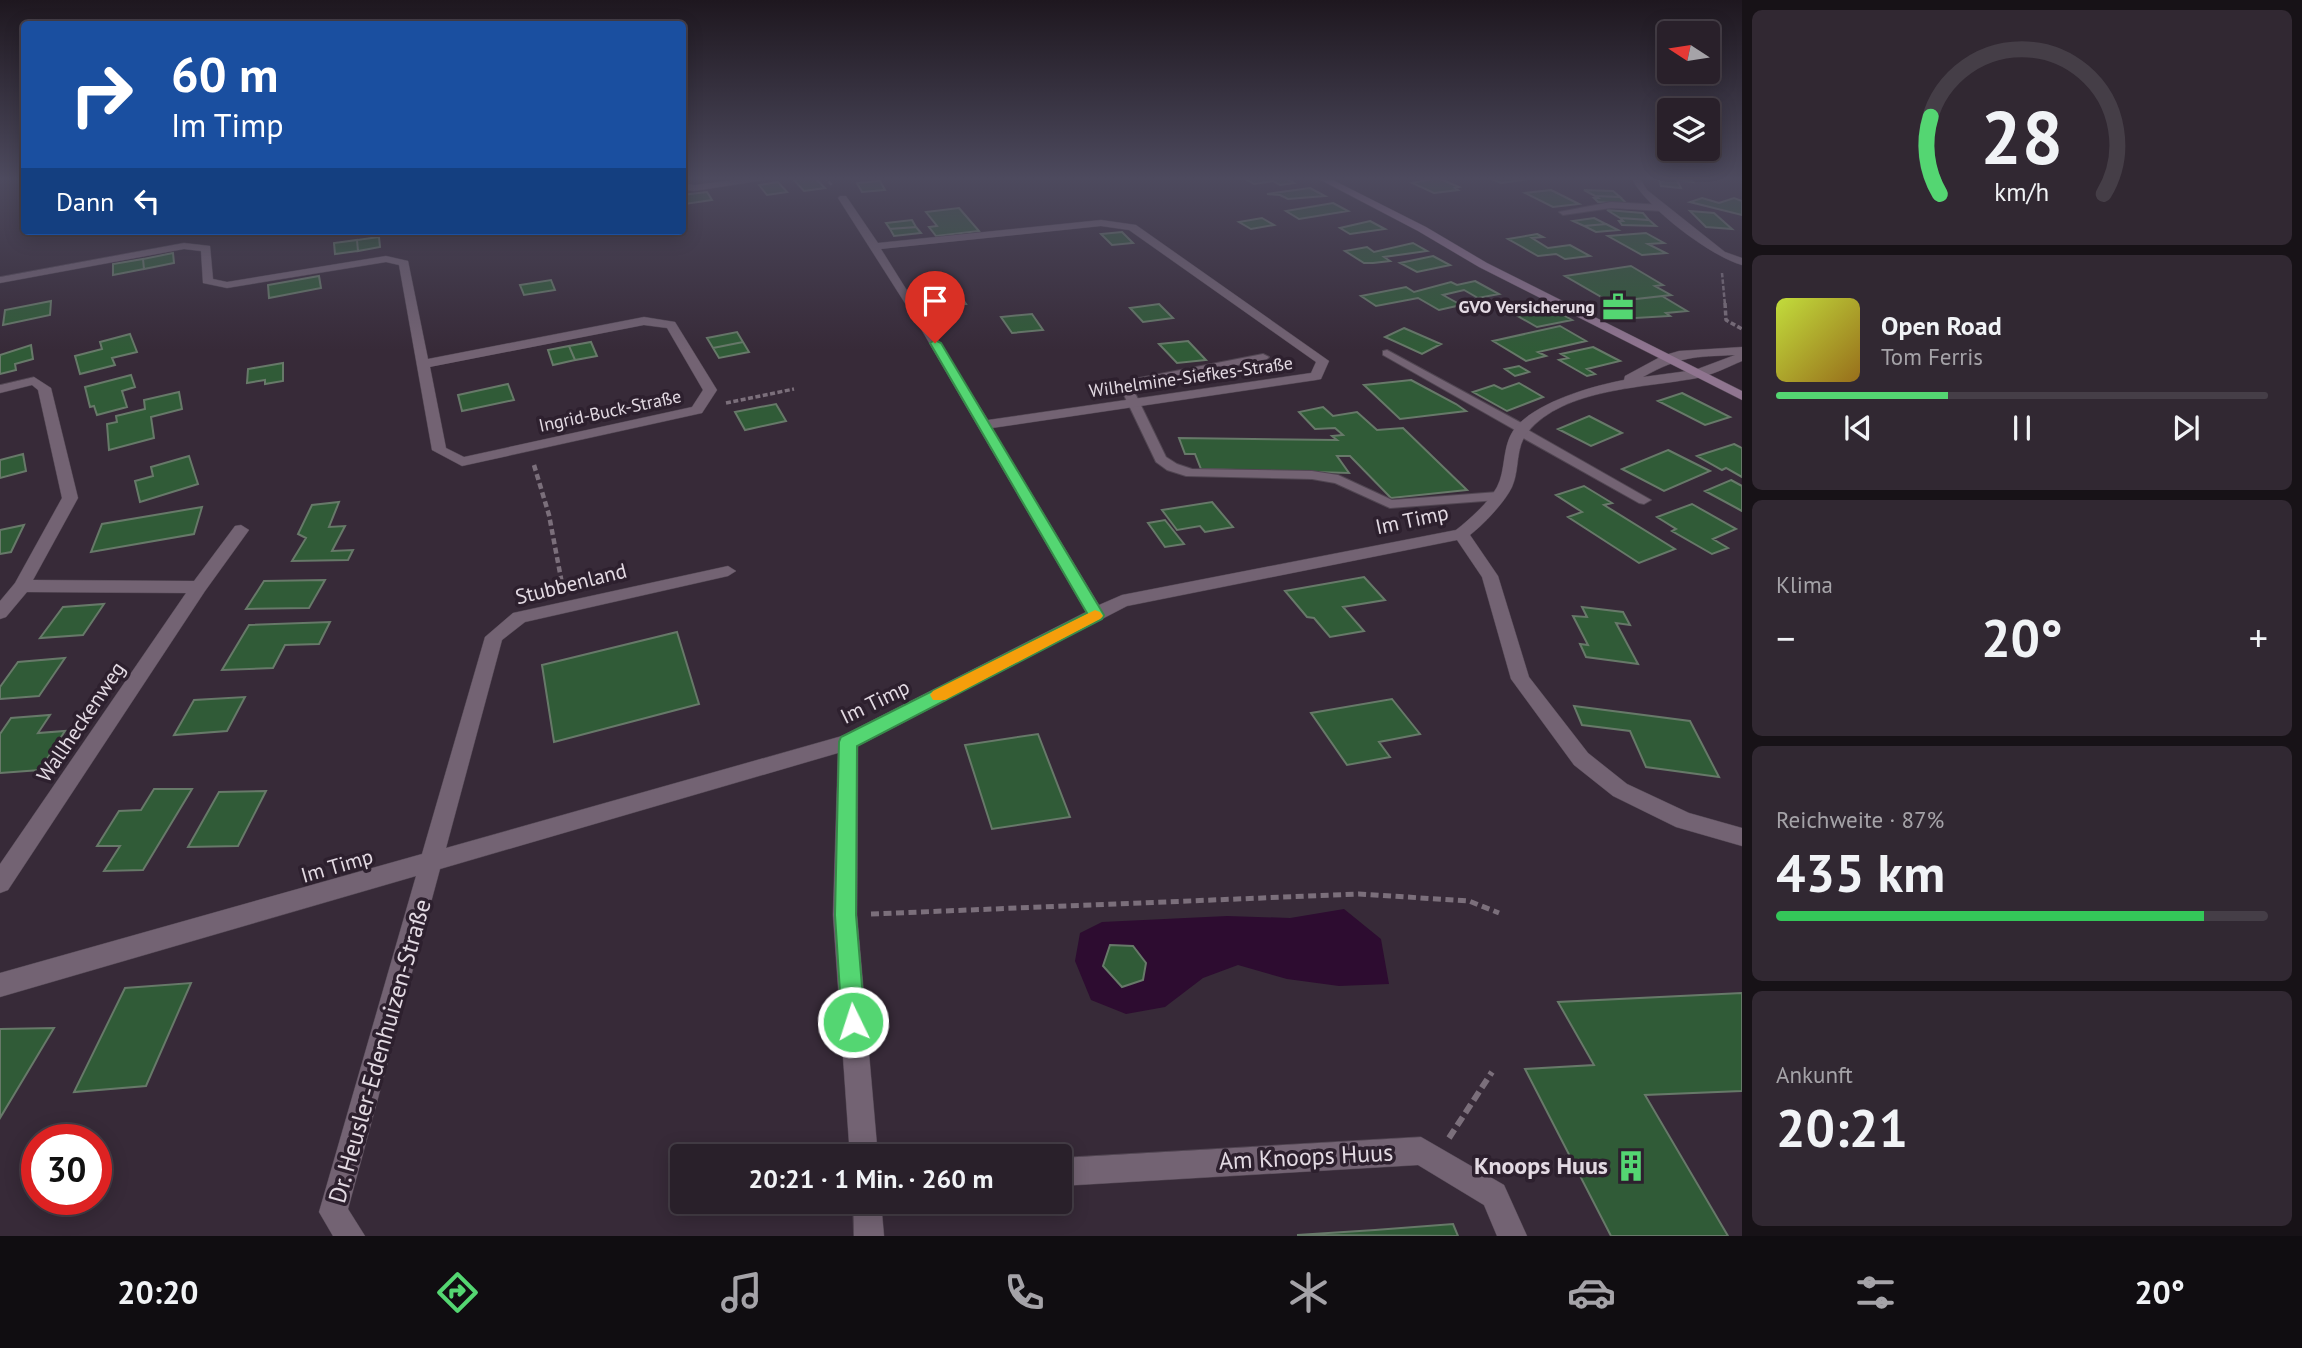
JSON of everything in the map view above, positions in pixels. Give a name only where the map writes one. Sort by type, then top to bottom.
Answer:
[{"type":"main road","points":[[1431,235],[1461,253],[1742,397]]},
{"type":"main road","points":[[1438,235],[1459,242],[1742,383]]},
{"type":"street","points":[[866,235],[923,322],[1096,615]]},
{"type":"street","name":"Wilhelmine-Siefkes-Straße","points":[[874,247],[991,235]]},
{"type":"street","name":"Wilhelmine-Siefkes-Straße","points":[[982,425],[1316,376],[1323,361],[1143,235]]},
{"type":"street","points":[[1696,235],[1721,254],[1742,262]]},
{"type":"street","name":"Ingrid-Buck-Straße","points":[[0,280],[184,246],[206,248],[207,281],[227,285],[386,259],[404,263],[439,450],[462,461],[697,410],[710,390],[671,325],[644,321],[424,364]]},
{"type":"street","points":[[1721,254],[1742,246]]},
{"type":"street","points":[[1621,384],[1666,359],[1683,354],[1742,351]]},
{"type":"street","points":[[1522,430],[1537,415],[1564,402],[1621,384],[1697,374],[1742,357]]},
{"type":"street","points":[[0,389],[34,381],[44,388],[70,498],[22,586],[0,613]]},
{"type":"street","name":"Im Timp","points":[[0,985],[848,742],[1122,601],[1461,534],[1475,523],[1505,487],[1514,443],[1522,430]]},
{"type":"street","name":"Wallheckenweg","points":[[0,883],[199,587],[241,530]]},
{"type":"street","points":[[1461,534],[1490,576],[1521,679],[1581,759],[1620,790],[1684,821],[1742,837]]},
{"type":"street","name":"Stubbenland","points":[[433,862],[494,637],[519,617],[728,571]]},
{"type":"street","points":[[22,586],[199,587]]},
{"type":"street","points":[[848,742],[845,915],[863,1144]]},
{"type":"street","name":"Dr. Heusler-Edenhuizen-Straße","points":[[350,1236],[333,1212],[433,862]]},
{"type":"street","name":"Am Knoops Huus","points":[[1072,1171],[1421,1150],[1494,1195],[1512,1236]]},
{"type":"street","points":[[868,1214],[869,1236]]},
{"type":"lane","points":[[1387,353],[1644,499]]},
{"type":"lane","points":[[1263,357],[1138,382],[1129,393],[1161,458],[1172,467],[1191,473],[1312,475],[1338,480],[1390,504],[1498,496]]},
{"type":"path","points":[[1721,254],[1726,320],[1742,329]]},
{"type":"path","points":[[704,400],[732,403],[794,389]]},
{"type":"path","points":[[529,447],[549,515],[566,607]]},
{"type":"path","points":[[845,915],[1359,894],[1469,901],[1499,913]]},
{"type":"path","points":[[1435,1160],[1492,1072]]},
{"type":"shaded area","points":[[1344,909],[1381,939],[1389,984],[1339,986],[1287,979],[1238,965],[1203,978],[1165,1007],[1126,1014],[1091,1000],[1075,961],[1080,933],[1102,922],[1227,916],[1290,918]]},
{"type":"building","points":[[1102,235],[1125,235],[1133,243],[1112,245]]},
{"type":"building","points":[[1538,235],[1543,237],[1532,238],[1548,248],[1570,245],[1590,256],[1565,259],[1556,254],[1538,256],[1508,239]]},
{"type":"building","points":[[1649,235],[1664,243],[1648,244],[1666,253],[1642,255],[1608,236]]},
{"type":"building","points":[[379,237],[380,247],[358,251],[357,240]]},
{"type":"building","points":[[357,240],[358,251],[335,254],[334,243]]},
{"type":"building","points":[[1413,243],[1427,251],[1384,257],[1390,261],[1364,263],[1345,251],[1367,247],[1374,252]]},
{"type":"building","points":[[173,253],[174,263],[144,269],[143,259]]},
{"type":"building","points":[[1433,256],[1450,265],[1417,272],[1400,263]]},
{"type":"building","points":[[143,259],[144,269],[113,275],[113,264]]},
{"type":"building","points":[[1631,266],[1663,285],[1655,286],[1671,295],[1610,302],[1565,276]]},
{"type":"building","points":[[319,276],[321,288],[269,298],[268,285]]},
{"type":"building","points":[[551,280],[555,290],[524,295],[520,285]]},
{"type":"building","points":[[1475,281],[1499,294],[1478,298],[1464,290],[1443,295],[1461,305],[1439,310],[1418,298],[1376,306],[1361,296],[1406,287],[1414,292],[1451,282],[1457,285]]},
{"type":"building","points":[[952,284],[959,294],[930,297],[924,288]]},
{"type":"building","points":[[959,294],[966,304],[936,308],[930,297]]},
{"type":"building","points":[[1662,296],[1687,311],[1666,313],[1670,316],[1635,318],[1610,302]]},
{"type":"building","points":[[51,301],[50,315],[3,325],[5,310]]},
{"type":"building","points":[[1159,304],[1173,318],[1143,322],[1130,308]]},
{"type":"building","points":[[1549,307],[1572,320],[1537,327],[1514,314]]},
{"type":"building","points":[[1032,314],[1043,330],[1012,333],[1001,317]]},
{"type":"building","points":[[1560,326],[1586,341],[1538,352],[1546,356],[1526,361],[1493,341]]},
{"type":"building","points":[[1404,328],[1441,344],[1422,354],[1385,337]]},
{"type":"building","points":[[737,332],[743,342],[713,348],[707,338]]},
{"type":"building","points":[[130,334],[137,352],[112,358],[115,365],[80,374],[75,356],[102,349],[100,342]]},
{"type":"building","points":[[1188,341],[1206,360],[1177,363],[1159,344]]},
{"type":"building","points":[[591,342],[597,356],[575,360],[569,346]]},
{"type":"building","points":[[743,342],[749,352],[719,358],[713,348]]},
{"type":"building","points":[[31,345],[33,359],[15,364],[16,370],[0,374],[0,355]]},
{"type":"building","points":[[569,346],[575,360],[553,365],[548,350]]},
{"type":"building","points":[[1593,347],[1620,361],[1587,369],[1595,374],[1587,376],[1559,360],[1568,358],[1561,354]]},
{"type":"building","points":[[283,363],[283,381],[247,383],[248,369]]},
{"type":"building","points":[[1519,366],[1529,372],[1515,376],[1505,369]]},
{"type":"building","points":[[131,375],[135,387],[122,391],[127,407],[97,415],[94,406],[90,407],[85,387]]},
{"type":"building","points":[[1411,380],[1466,411],[1400,419],[1364,385]]},
{"type":"building","points":[[1519,383],[1543,397],[1507,411],[1473,392],[1494,385],[1502,389]]},
{"type":"building","points":[[508,384],[514,400],[462,411],[458,395]]},
{"type":"building","points":[[179,392],[182,409],[151,417],[154,438],[109,450],[107,424],[117,422],[116,416],[145,409],[144,400]]},
{"type":"building","points":[[1682,393],[1730,417],[1705,425],[1658,401]]},
{"type":"building","points":[[776,404],[786,421],[745,430],[735,412]]},
{"type":"building","points":[[1323,407],[1333,416],[1357,412],[1377,430],[1403,428],[1467,490],[1391,498],[1350,456],[1337,456],[1349,473],[1201,469],[1195,454],[1185,454],[1179,438],[1337,440],[1332,436],[1343,435],[1335,428],[1315,429],[1299,412]]},
{"type":"building","points":[[1589,416],[1622,433],[1591,446],[1558,429]]},
{"type":"building","points":[[1734,444],[1742,448],[1742,477],[1726,468],[1722,470],[1697,456]]},
{"type":"building","points":[[1668,450],[1710,471],[1664,491],[1622,469]]},
{"type":"building","points":[[23,454],[26,471],[0,478],[0,460]]},
{"type":"building","points":[[189,456],[198,484],[140,502],[135,481],[153,476],[151,467]]},
{"type":"building","points":[[1731,480],[1742,486],[1742,511],[1705,491]]},
{"type":"building","points":[[1584,486],[1612,503],[1604,505],[1675,549],[1639,563],[1568,517],[1582,512],[1556,495]]},
{"type":"building","points":[[339,502],[329,527],[345,526],[332,551],[353,550],[348,560],[292,561],[306,538],[298,534],[312,505]]},
{"type":"building","points":[[1212,502],[1233,527],[1205,532],[1200,526],[1177,530],[1162,510]]},
{"type":"building","points":[[1692,504],[1736,529],[1713,539],[1728,548],[1712,554],[1672,531],[1676,529],[1657,517]]},
{"type":"building","points":[[202,507],[194,534],[91,552],[102,524]]},
{"type":"building","points":[[1165,520],[1184,544],[1165,547],[1148,523]]},
{"type":"building","points":[[24,525],[11,552],[0,554],[0,530]]},
{"type":"building","points":[[1364,577],[1385,600],[1343,607],[1364,631],[1330,637],[1314,618],[1307,617],[1285,591]]},
{"type":"building","points":[[325,580],[309,608],[246,609],[264,581]]},
{"type":"building","points":[[104,604],[83,635],[40,638],[63,607]]},
{"type":"building","points":[[1582,607],[1623,612],[1630,625],[1616,623],[1638,664],[1586,657],[1580,644],[1588,645],[1573,616],[1587,617]]},
{"type":"building","points":[[330,622],[319,644],[285,645],[273,668],[222,670],[249,625]]},
{"type":"building","points":[[677,632],[699,704],[554,742],[542,665]]},
{"type":"building","points":[[65,658],[39,696],[0,699],[0,687],[18,662]]},
{"type":"building","points":[[245,697],[227,731],[174,735],[194,700]]},
{"type":"building","points":[[1392,699],[1420,734],[1379,742],[1390,757],[1347,765],[1311,713]]},
{"type":"building","points":[[1574,706],[1690,721],[1719,777],[1646,767],[1630,731],[1582,725]]},
{"type":"building","points":[[50,715],[38,733],[65,731],[40,770],[0,773],[0,734],[11,718]]},
{"type":"building","points":[[1038,734],[1070,817],[992,829],[965,745]]},
{"type":"building","points":[[154,789],[192,789],[143,870],[104,871],[120,846],[97,846],[119,811],[141,810]]},
{"type":"building","points":[[266,791],[238,846],[188,847],[219,792]]},
{"type":"building","points":[[1110,945],[1133,946],[1146,963],[1143,980],[1122,987],[1103,966]]},
{"type":"building","points":[[191,983],[146,1086],[74,1092],[125,988]]},
{"type":"building","name":"Knoops Huus","points":[[1742,993],[1742,1091],[1645,1095],[1728,1236],[1611,1236],[1525,1069],[1594,1065],[1558,1002]]},
{"type":"building","points":[[54,1028],[0,1118],[0,1029]]},
{"type":"building","points":[[1453,1224],[1458,1236],[1297,1235],[1375,1230]]},
{"type":"slow traffic","points":[[939,695],[1095,616]]},
{"type":"place","name":"GVO Versicherung","points":[[1618,307]]},
{"type":"place","name":"Knoops Huus","points":[[1631,1166]]},
{"type":"route","points":[[853,1022],[845,915],[848,742],[1096,615],[935,343]]}]
